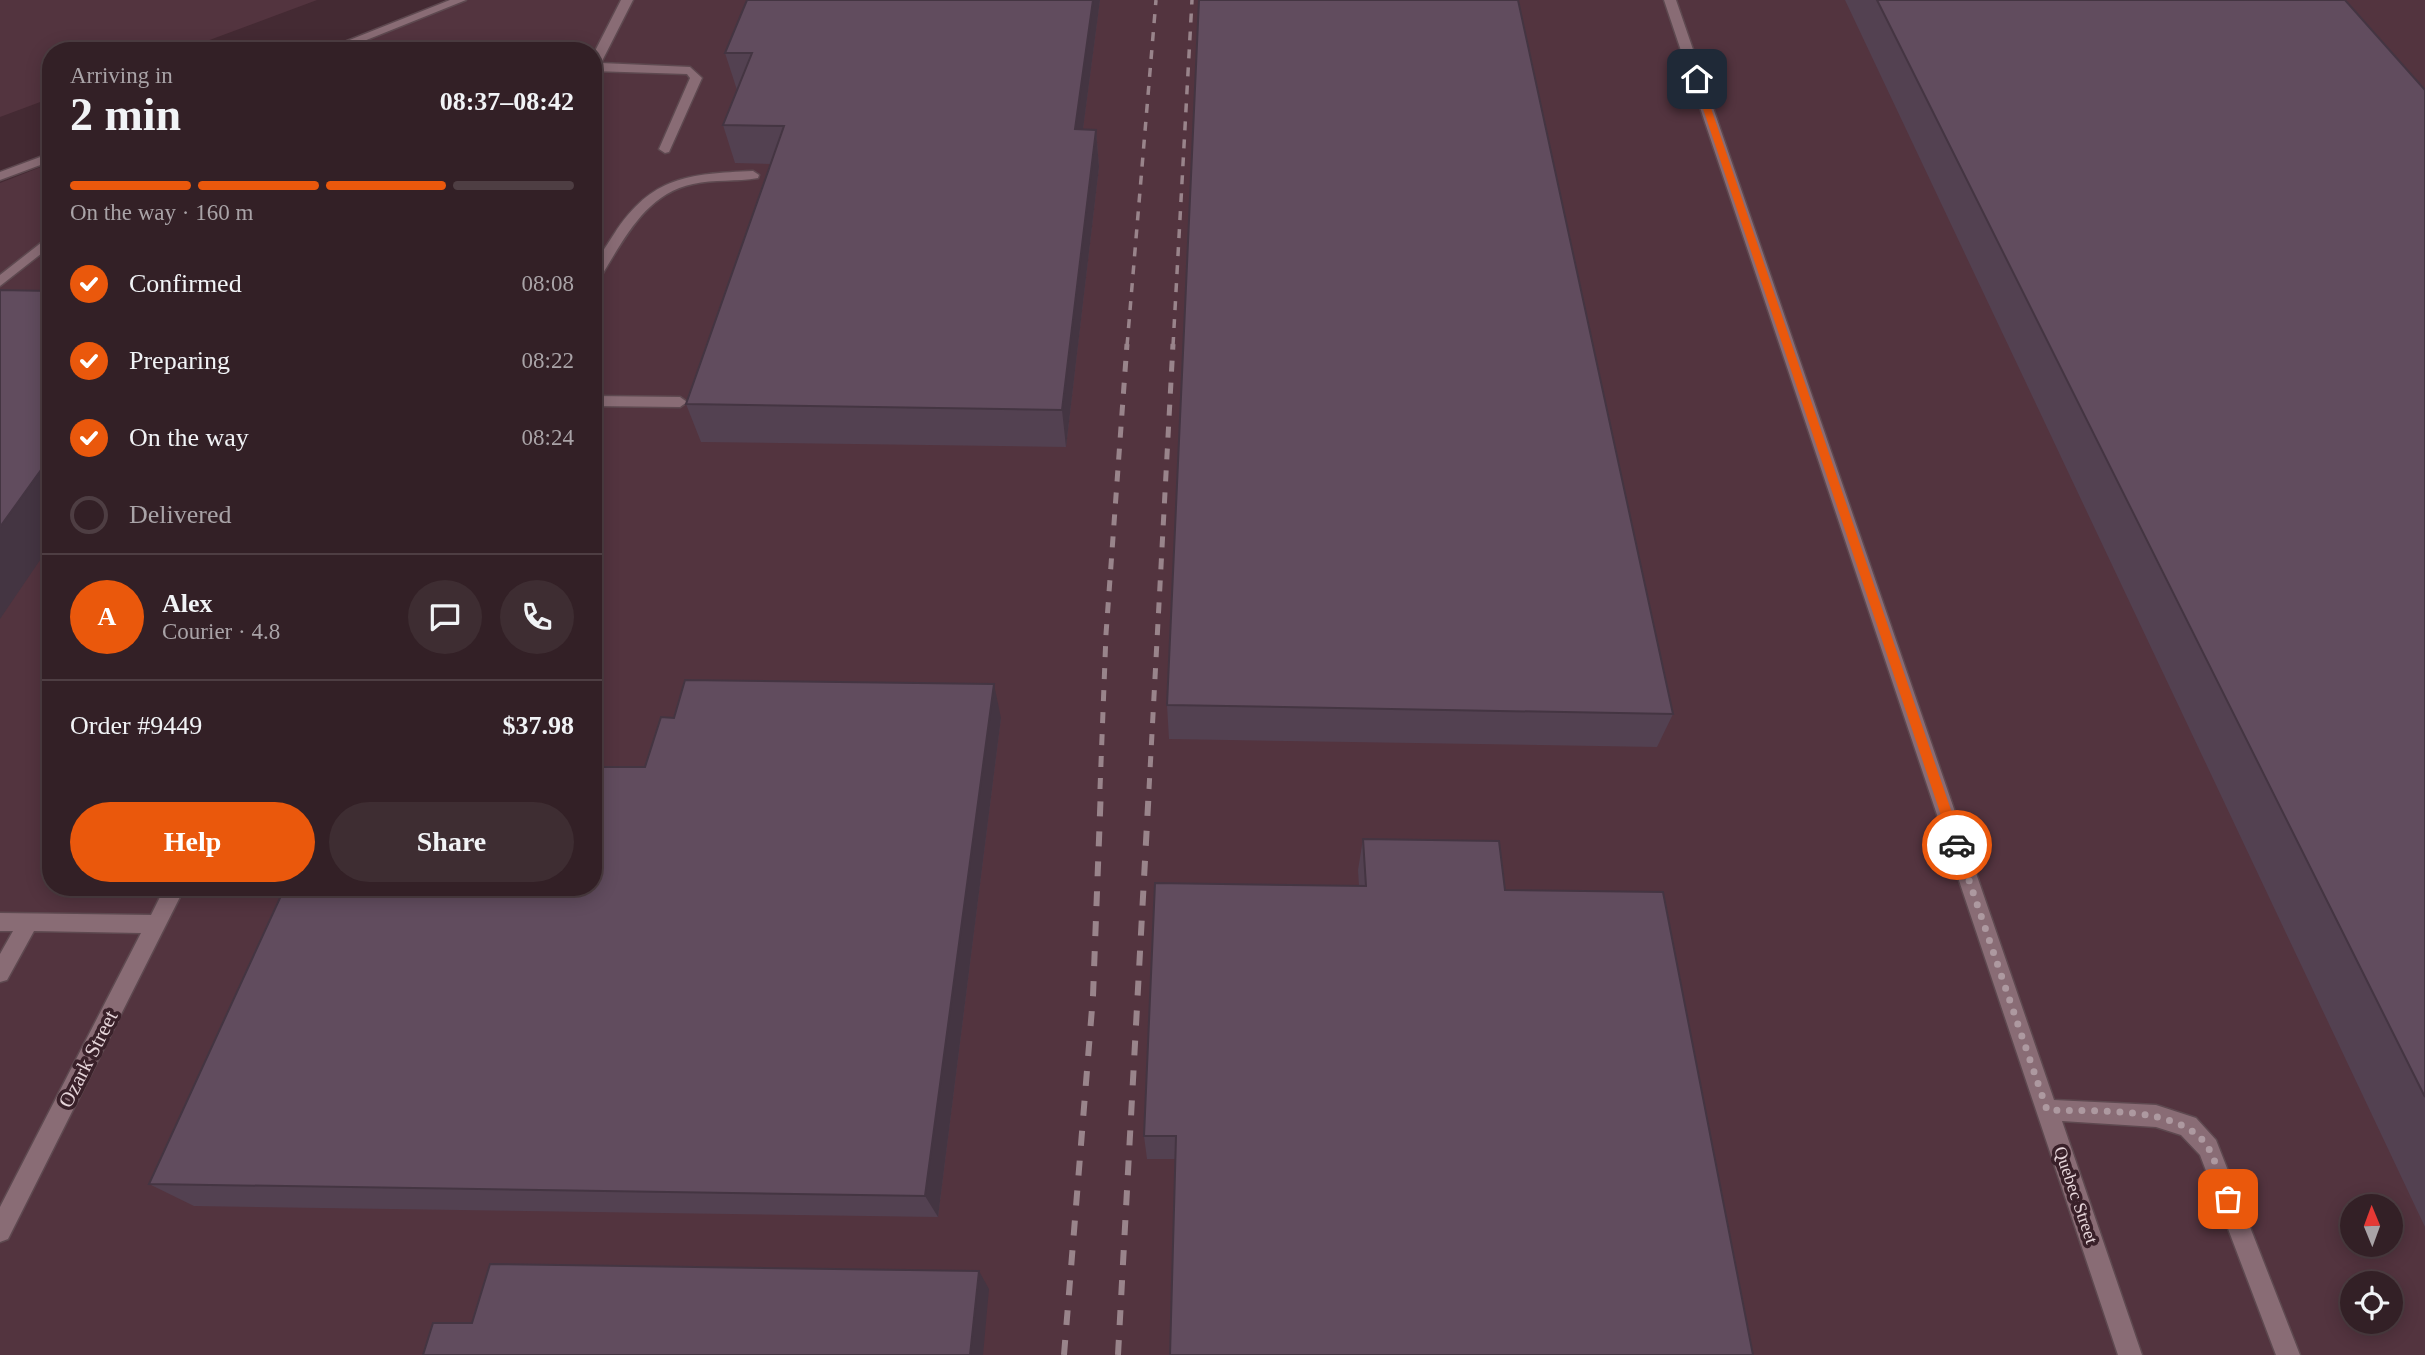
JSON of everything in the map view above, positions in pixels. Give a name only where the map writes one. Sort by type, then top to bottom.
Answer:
[{"type":"street","points":[[351,42],[460,0]]},
{"type":"street","points":[[602,49],[627,0]]},
{"type":"street","name":"Quebec Street","points":[[1670,0],[2130,1355]]},
{"type":"street","points":[[602,66],[690,71],[696,78],[665,149]]},
{"type":"street","points":[[0,176],[42,160]]},
{"type":"street","points":[[602,264],[633,214],[645,201],[665,188],[695,178],[753,175]]},
{"type":"street","points":[[0,282],[42,247]]},
{"type":"street","points":[[602,401],[680,402]]},
{"type":"street","name":"Ozark Street","points":[[0,1231],[170,896]]},
{"type":"street","points":[[0,922],[156,924]]},
{"type":"street","points":[[0,973],[28,923]]},
{"type":"street","points":[[2047,1110],[2156,1116],[2188,1126],[2208,1147],[2288,1355]]},
{"type":"shaded area","points":[[0,0],[317,0],[204,42],[42,42],[42,101],[0,117]]},
{"type":"shaded area","points":[[464,0],[2425,0],[2425,1355],[0,1355],[0,183],[42,167],[42,896],[602,896],[602,42],[358,42]]},
{"type":"building","points":[[747,0],[1093,0],[1075,129],[1096,130],[1062,410],[686,404],[784,126],[723,125],[752,53],[725,53]]},
{"type":"building","points":[[1199,0],[1518,0],[1673,714],[1167,705]]},
{"type":"building","points":[[1877,0],[2345,0],[2425,90],[2425,1097]]},
{"type":"building","points":[[0,290],[42,291],[42,469],[0,527]]},
{"type":"building","points":[[685,680],[994,684],[925,1196],[149,1184],[281,896],[602,896],[602,767],[645,767],[661,717],[674,718]]},
{"type":"building","points":[[1363,839],[1499,841],[1505,890],[1663,892],[1753,1355],[1170,1355],[1176,1136],[1144,1136],[1155,883],[1366,886]]},
{"type":"building","points":[[490,1264],[979,1271],[970,1355],[423,1355],[433,1323],[472,1323]]},
{"type":"railway","points":[[1127,346],[1156,0]]},
{"type":"railway","points":[[1173,346],[1192,0]]},
{"type":"railway","points":[[1100,789],[1106,634],[1127,344]]},
{"type":"railway","points":[[1149,789],[1173,344]]},
{"type":"railway","points":[[1064,1355],[1093,996],[1101,787]]},
{"type":"railway","points":[[1118,1355],[1149,787]]},
{"type":"way so far","points":[[1957,845],[2047,1110],[2156,1116],[2188,1126],[2208,1147],[2228,1199]]},
{"type":"route","points":[[1697,79],[1957,845]]}]
